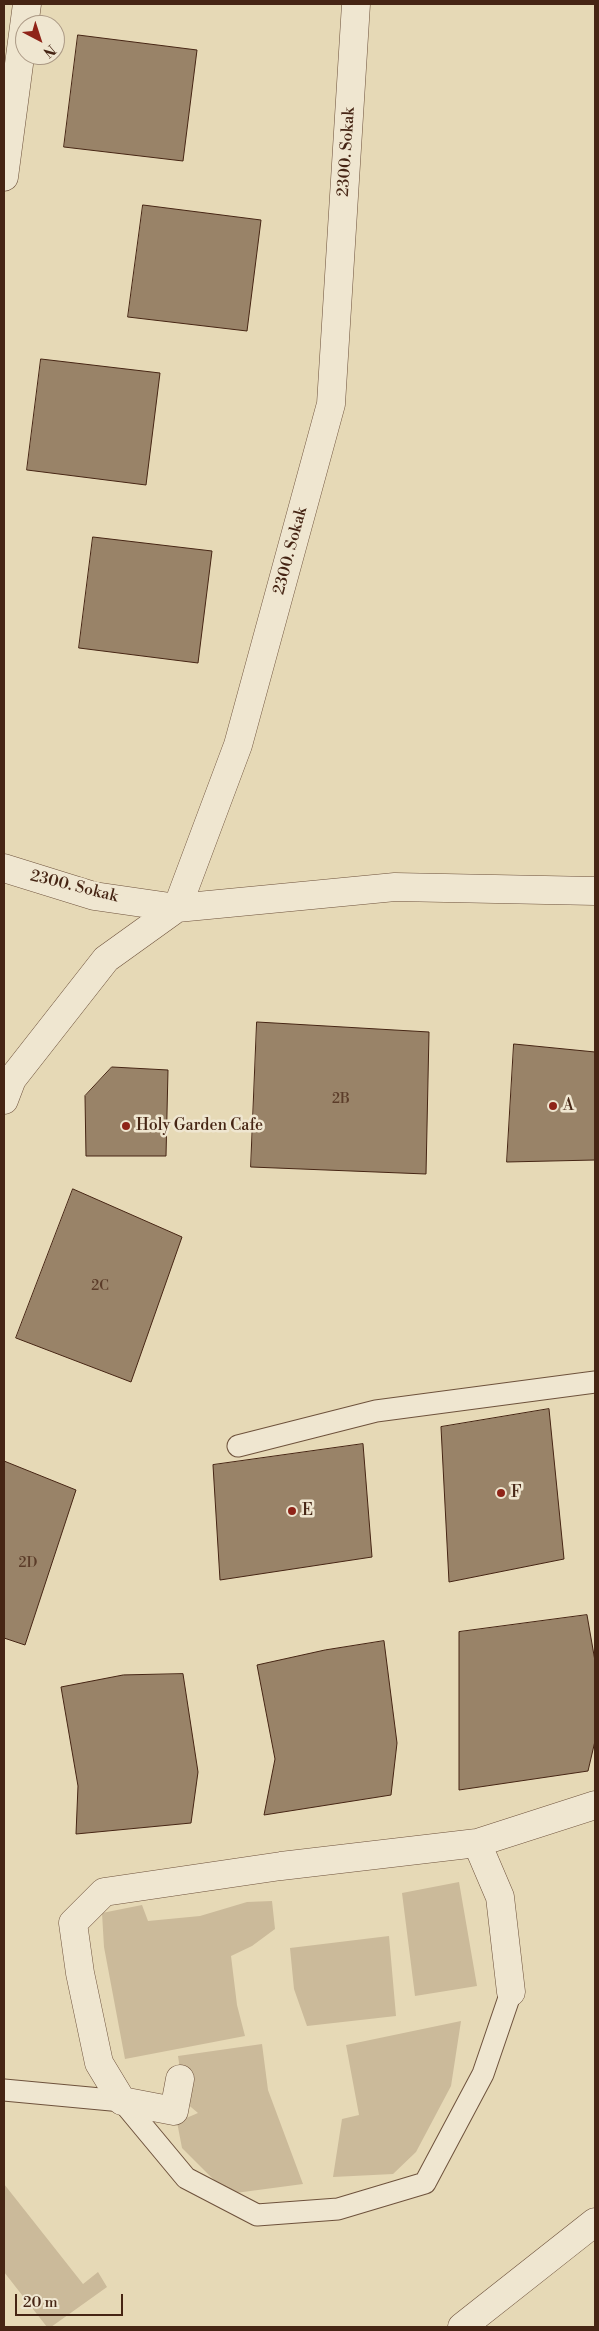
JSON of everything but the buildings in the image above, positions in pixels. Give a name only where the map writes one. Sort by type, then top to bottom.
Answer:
[{"type":"street","points":[[4,178],[27,4]]},
{"type":"street","name":"2300. Sokak","points":[[4,868],[94,896],[177,908],[238,745],[331,404],[356,4]]},
{"type":"street","points":[[4,1100],[12,1079],[106,960],[177,908],[395,887],[595,891]]},
{"type":"street","points":[[180,2079],[174,2112],[122,2102],[99,2064],[80,1973],[73,1923],[104,1892],[281,1866],[477,1843],[595,1805]]},
{"type":"street","points":[[477,1843],[500,1897],[511,1992]]},
{"type":"street","points":[[462,2327],[595,2222]]},
{"type":"lane","points":[[238,1446],[376,1412],[595,1382]]},
{"type":"lane","points":[[4,2090],[122,2102],[186,2178],[257,2216],[338,2209],[426,2183],[482,2074],[511,1992]]},
{"type":"shaded area","points":[[459,1882],[477,1986],[415,1996],[402,1893]]},
{"type":"shaded area","points":[[272,1901],[275,1929],[252,1946],[231,1956],[237,2005],[245,2036],[125,2059],[104,1947],[102,1913],[142,1905],[148,1921],[200,1916],[247,1902]]},
{"type":"shaded area","points":[[389,1936],[396,2016],[307,2026],[294,1989],[290,1948]]},
{"type":"shaded area","points":[[461,2021],[451,2086],[416,2152],[393,2174],[333,2177],[342,2119],[359,2115],[346,2045]]},
{"type":"shaded area","points":[[262,2044],[268,2090],[303,2184],[228,2194],[182,2148],[177,2122],[198,2113],[185,2102],[178,2056]]},
{"type":"shaded area","points":[[4,2184],[83,2284],[98,2272],[107,2287],[51,2327],[47,2327],[4,2272]]},
{"type":"place","name":"A","points":[[553,1106]]},
{"type":"place","name":"Holy Garden Cafe","points":[[126,1126]]},
{"type":"place","name":"F","points":[[501,1493]]},
{"type":"place","name":"E","points":[[292,1511]]}]
